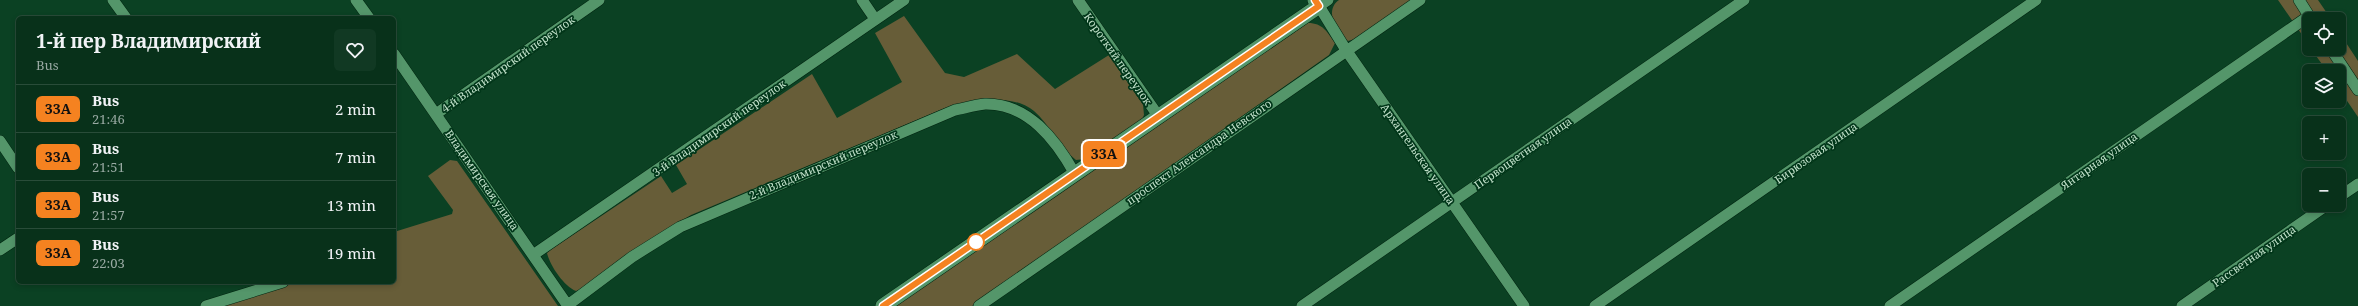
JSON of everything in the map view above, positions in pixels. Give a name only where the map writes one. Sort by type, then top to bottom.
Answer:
[{"type":"street","points":[[113,0],[125,16]]},
{"type":"street","points":[[356,0],[367,16]]},
{"type":"street","name":"4-й Владимирский переулок","points":[[436,114],[599,0]]},
{"type":"street","points":[[862,0],[875,19]]},
{"type":"street","name":"3-й Владимирский переулок","points":[[533,255],[904,0]]},
{"type":"street","name":"Короткий переулок","points":[[1078,0],[1159,117]]},
{"type":"street","name":"проспект Александра Невского","points":[[980,306],[1346,50],[1420,0]]},
{"type":"street","name":"Первоцветная улица","points":[[1302,306],[1744,0]]},
{"type":"street","name":"Бирюзовая улица","points":[[1595,306],[2036,0]]},
{"type":"street","points":[[2299,0],[2307,12]]},
{"type":"street","points":[[883,306],[1159,117],[1320,2]]},
{"type":"street","name":"Архангельская улица","points":[[1320,2],[1346,50],[1524,306]]},
{"type":"street","name":"Янтарная улица","points":[[1890,306],[2302,23]]},
{"type":"street","points":[[2336,56],[2358,90]]},
{"type":"street","name":"Владимирская улица","points":[[396,57],[568,306]]},
{"type":"street","name":"2-й Владимирский переулок","points":[[568,306],[632,257],[680,227],[955,110],[985,104],[1007,107],[1028,116],[1041,127],[1065,157],[1075,174]]},
{"type":"street","points":[[0,141],[16,165]]},
{"type":"street","points":[[2346,192],[2358,184]]},
{"type":"street","name":"Рассветная улица","points":[[2182,306],[2317,212]]},
{"type":"street","points":[[0,250],[16,239]]},
{"type":"street","points":[[206,306],[277,284]]},
{"type":"shaded area","points":[[1339,0],[1413,0],[1355,39],[1348,41],[1339,33],[1333,21],[1332,10]]},
{"type":"shaded area","points":[[2278,0],[2318,0],[2326,12],[2302,12],[2302,35]]},
{"type":"shaded area","points":[[904,16],[945,73],[964,77],[1017,54],[1055,89],[1109,55],[1143,104],[1144,115],[1140,123],[1085,159],[1076,160],[1070,155],[1040,117],[1024,105],[1002,100],[991,100],[945,108],[691,215],[640,246],[584,288],[576,291],[567,285],[558,275],[551,264],[547,253],[552,249],[661,176],[672,193],[687,184],[676,165],[812,74],[837,118],[902,82],[875,33]]},
{"type":"shaded area","points":[[1308,23],[1321,26],[1335,43],[1329,55],[972,306],[896,306]]},
{"type":"shaded area","points":[[2346,43],[2358,61],[2358,117],[2346,99],[2346,64],[2322,64],[2316,56],[2346,56]]},
{"type":"shaded area","points":[[450,160],[457,161],[558,306],[222,306],[292,284],[396,284],[396,231],[452,214],[453,210],[428,176]]},
{"type":"bus line","name":"33А","points":[[883,306],[1319,6],[1315,0]]}]
